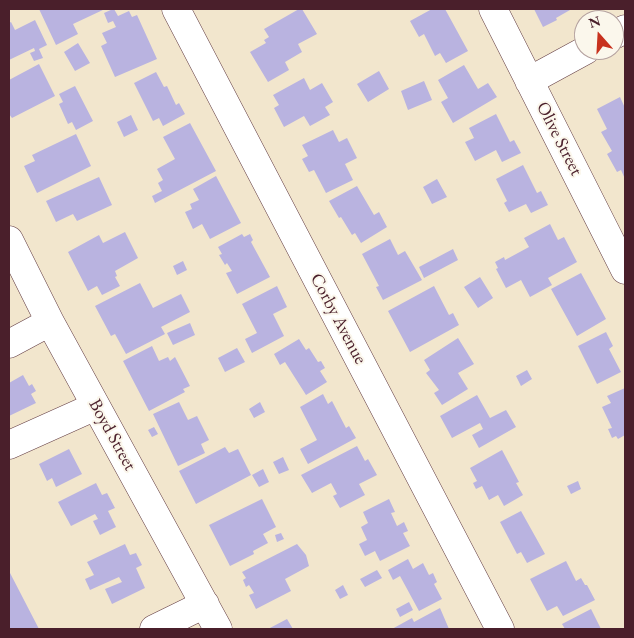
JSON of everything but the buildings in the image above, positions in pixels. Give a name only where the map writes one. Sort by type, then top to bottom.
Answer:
[{"type":"street","name":"Corby Avenue","points":[[176,9],[500,629]]},
{"type":"street","name":"Olive Street","points":[[493,9],[625,270]]},
{"type":"street","points":[[529,81],[574,57]]},
{"type":"street","name":"Boyd Street","points":[[9,240],[50,322],[218,629]]},
{"type":"street","points":[[9,344],[50,322]]},
{"type":"street","points":[[9,445],[96,406]]},
{"type":"street","points":[[154,629],[205,604]]}]
